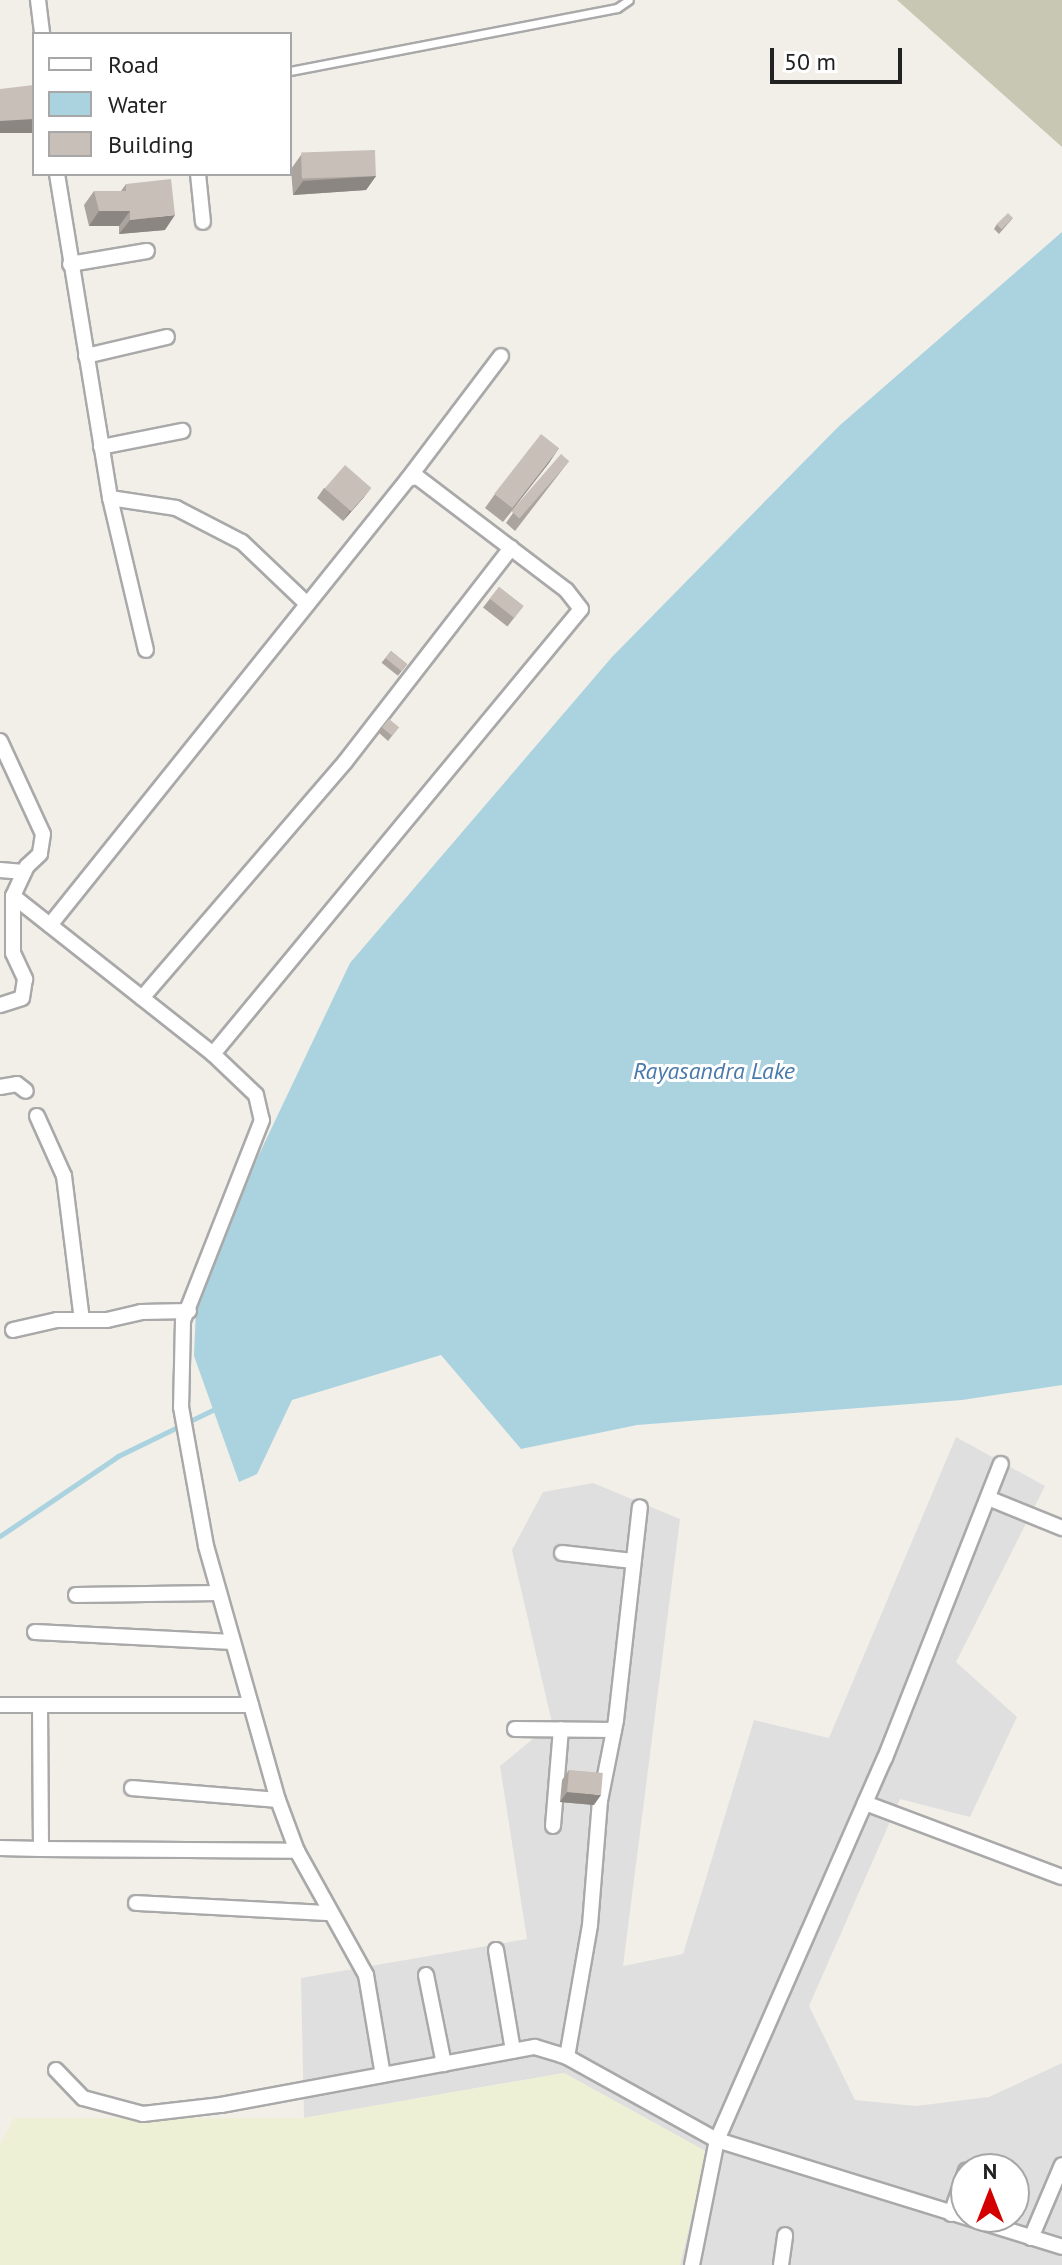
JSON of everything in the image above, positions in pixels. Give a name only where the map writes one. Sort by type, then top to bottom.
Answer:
[{"type":"street","points":[[38,0],[42,32]]},
{"type":"street","points":[[57,176],[110,498],[146,650]]},
{"type":"street","points":[[198,176],[203,222]]},
{"type":"street","points":[[70,264],[147,251]]},
{"type":"street","points":[[86,356],[167,337]]},
{"type":"street","points":[[50,925],[408,479],[501,356]]},
{"type":"street","points":[[101,447],[182,431]]},
{"type":"street","points":[[213,1054],[581,609],[566,590],[417,477],[408,479]]},
{"type":"street","points":[[110,498],[176,508],[242,542],[307,604]]},
{"type":"street","points":[[142,998],[345,762],[511,548]]},
{"type":"street","points":[[0,741],[43,834],[40,854],[24,872],[13,896],[6,924],[25,987],[22,998],[0,1005]]},
{"type":"street","points":[[0,870],[24,872]]},
{"type":"street","points":[[13,896],[213,1054],[256,1095],[262,1120],[183,1321],[181,1407],[206,1546],[278,1800],[297,1851],[366,1975],[383,2075]]},
{"type":"street","points":[[0,1087],[17,1084],[26,1091]]},
{"type":"street","points":[[37,1116],[64,1176],[82,1320]]},
{"type":"street","points":[[13,1330],[57,1320],[107,1320],[141,1312],[189,1311]]},
{"type":"street","points":[[692,2265],[717,2140],[865,1803],[1001,1464]]},
{"type":"street","points":[[988,1498],[1062,1528]]},
{"type":"street","points":[[567,2057],[590,1925],[600,1801],[614,1730],[640,1507]]},
{"type":"street","points":[[562,1553],[633,1561]]},
{"type":"street","points":[[76,1595],[219,1593]]},
{"type":"street","points":[[35,1632],[233,1642]]},
{"type":"street","points":[[0,1705],[251,1705]]},
{"type":"street","points":[[40,1705],[41,1849]]},
{"type":"street","points":[[515,1729],[614,1730]]},
{"type":"street","points":[[553,1826],[561,1729]]},
{"type":"street","points":[[132,1788],[278,1800]]},
{"type":"street","points":[[865,1803],[1062,1877]]},
{"type":"street","points":[[0,1848],[297,1851]]},
{"type":"street","points":[[136,1903],[329,1913]]},
{"type":"street","points":[[496,1950],[513,2051]]},
{"type":"street","points":[[426,1975],[444,2064]]},
{"type":"street","points":[[56,2070],[83,2098],[143,2114],[221,2105],[535,2047],[567,2057],[717,2140],[950,2214]]},
{"type":"street","points":[[1031,2238],[1062,2165]]},
{"type":"street","points":[[1014,2233],[1062,2247]]},
{"type":"street","points":[[781,2265],[785,2235]]},
{"type":"lane","points":[[292,71],[617,8],[629,0]]},
{"type":"shaded area","points":[[897,0],[1062,0],[1062,147]]},
{"type":"shaded area","points":[[956,1437],[1045,1486],[956,1662],[1017,1717],[970,1817],[900,1799],[809,2006],[855,2100],[916,2106],[989,2097],[1062,2063],[1062,2265],[680,2265],[707,2152],[564,2073],[304,2118],[301,1978],[527,1939],[500,1766],[552,1723],[512,1550],[543,1492],[593,1483],[680,1519],[623,1966],[683,1954],[754,1720],[829,1738]]},
{"type":"shaded area","points":[[564,2073],[707,2152],[680,2265],[0,2265],[0,2145],[14,2118],[304,2118]]},
{"type":"water","name":"Rayasandra Lake","points":[[1062,232],[1062,1385],[962,1400],[637,1425],[521,1449],[441,1355],[292,1400],[257,1474],[239,1482],[194,1356],[197,1285],[350,963],[612,657],[839,426]]},
{"type":"building","points":[[32,85],[32,119],[0,121],[0,89]]},
{"type":"building","points":[[375,150],[376,176],[302,179],[301,153]]},
{"type":"building","points":[[171,179],[175,215],[130,220],[130,211],[99,211],[94,191],[126,191],[126,184]]},
{"type":"building","points":[[1008,213],[1013,218],[1002,229],[997,224]]},
{"type":"building","points":[[541,434],[559,448],[512,508],[494,494]]},
{"type":"building","points":[[561,454],[569,461],[519,519],[511,511]]},
{"type":"building","points":[[345,465],[371,488],[351,511],[325,488]]},
{"type":"building","points":[[499,587],[523,606],[514,618],[490,599]]},
{"type":"building","points":[[391,651],[407,664],[402,671],[385,658]]},
{"type":"building","points":[[389,719],[399,727],[392,736],[382,728]]},
{"type":"building","points":[[569,1770],[603,1773],[601,1795],[567,1792]]},
{"type":"waterway","points":[[0,1536],[118,1456],[219,1407]]}]
